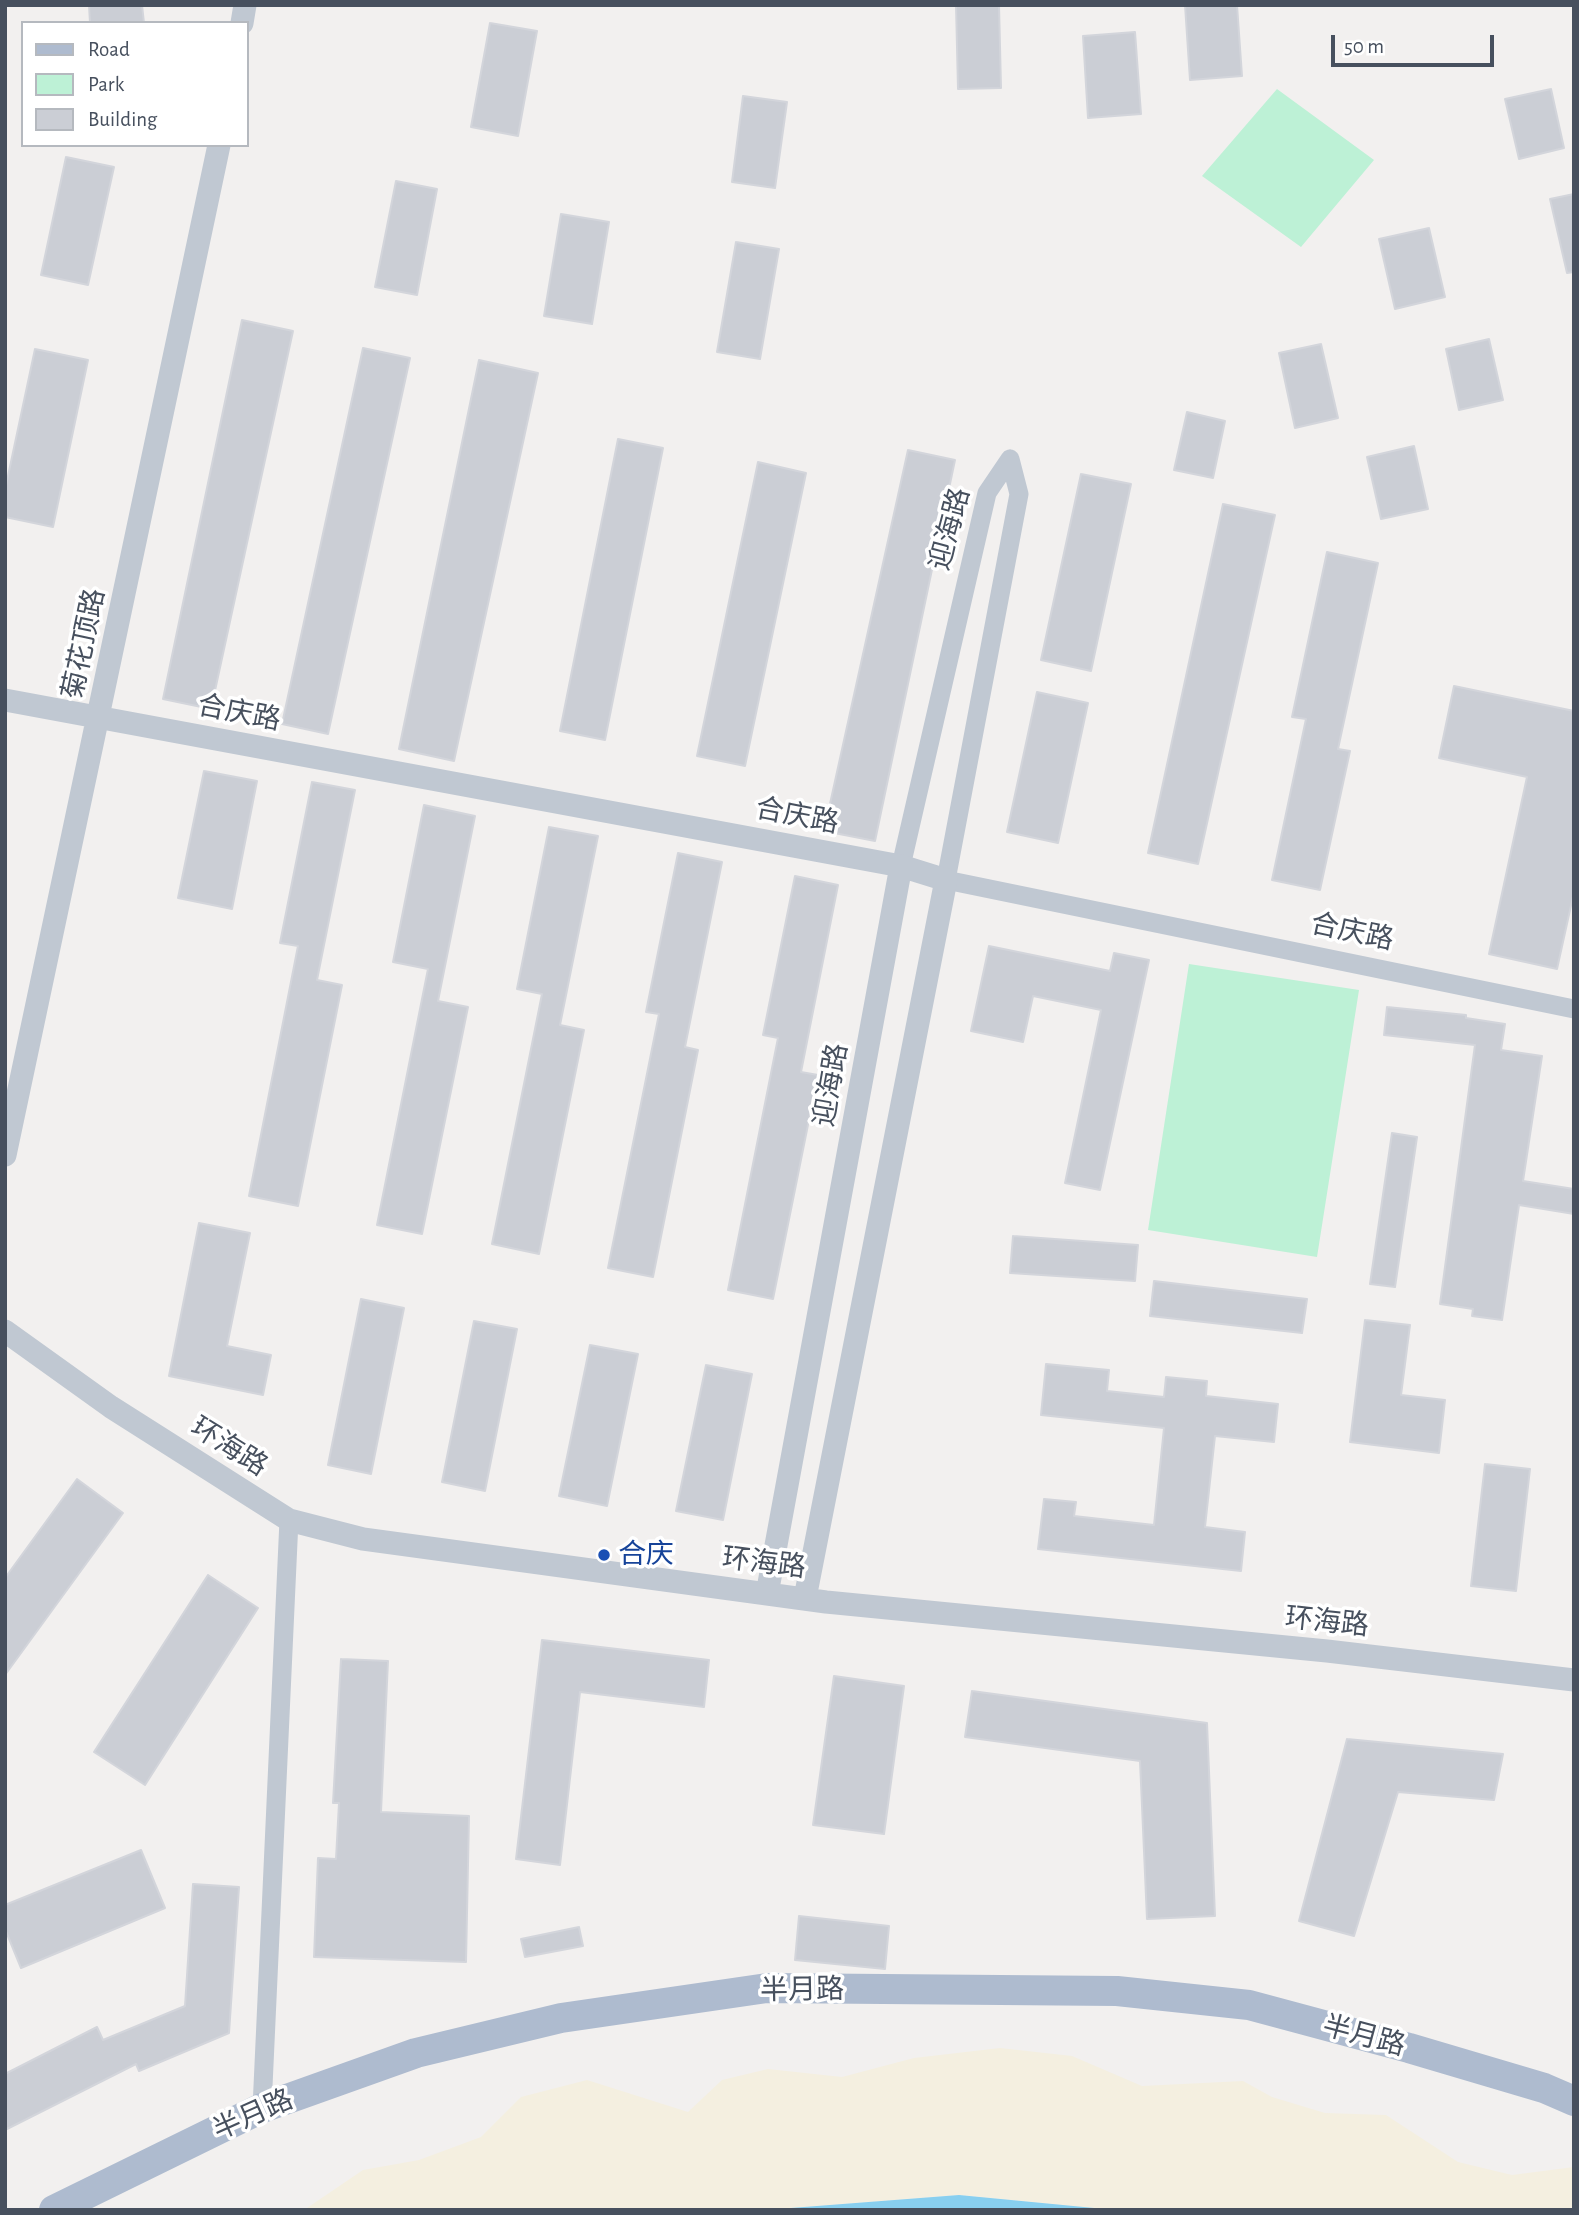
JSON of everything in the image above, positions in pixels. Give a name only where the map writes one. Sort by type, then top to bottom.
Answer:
[{"type":"main road","name":"半月路","points":[[54,2210],[262,2108],[416,2053],[561,2018],[767,1988],[1117,1992],[1249,2005],[1409,2048],[1544,2088],[1574,2101]]},
{"type":"street","name":"菊花顶路","points":[[5,1155],[219,147]]},
{"type":"street","name":"迎海路","points":[[767,1594],[901,866],[987,493],[1010,459],[1020,494],[806,1598]]},
{"type":"street","name":"合庆路","points":[[5,700],[901,866],[946,880],[1574,1009]]},
{"type":"street","name":"环海路","points":[[5,1331],[111,1407],[289,1520],[363,1539],[767,1594],[1214,1642],[1327,1651],[1574,1680]]},
{"type":"street","points":[[262,2108],[289,1520]]},
{"type":"green space","points":[[1277,89],[1374,160],[1301,247],[1202,176]]},
{"type":"green space","points":[[1189,964],[1359,990],[1317,1257],[1148,1230]]},
{"type":"sand","points":[[1000,2048],[1072,2056],[1142,2086],[1243,2081],[1272,2097],[1325,2113],[1386,2115],[1458,2162],[1512,2175],[1574,2167],[1574,2210],[1115,2210],[959,2195],[765,2210],[304,2210],[363,2170],[419,2160],[481,2137],[521,2097],[587,2080],[688,2112],[722,2080],[768,2069],[842,2077],[914,2058]]},
{"type":"water","points":[[959,2195],[1115,2210],[765,2210]]},
{"type":"building","points":[[89,5],[142,5],[144,21],[90,21]]},
{"type":"building","points":[[956,5],[999,5],[1001,88],[958,89]]},
{"type":"building","points":[[1185,5],[1237,5],[1242,76],[1190,80]]},
{"type":"building","points":[[490,23],[537,31],[518,136],[471,127]]},
{"type":"building","points":[[1135,32],[1141,114],[1088,118],[1083,36]]},
{"type":"building","points":[[1551,89],[1564,148],[1519,159],[1505,99]]},
{"type":"building","points":[[743,96],[787,102],[775,188],[732,182]]},
{"type":"building","points":[[66,157],[114,167],[88,285],[41,275]]},
{"type":"building","points":[[396,181],[437,189],[417,295],[375,287]]},
{"type":"building","points":[[1574,194],[1574,272],[1567,273],[1550,199]]},
{"type":"building","points":[[561,214],[609,222],[592,324],[544,316]]},
{"type":"building","points":[[1429,228],[1445,297],[1395,309],[1379,239]]},
{"type":"building","points":[[736,242],[779,249],[760,359],[717,352]]},
{"type":"building","points":[[242,320],[293,331],[211,709],[163,699]]},
{"type":"building","points":[[1489,339],[1503,400],[1459,410],[1446,349]]},
{"type":"building","points":[[1321,344],[1338,418],[1295,428],[1279,353]]},
{"type":"building","points":[[363,348],[410,358],[328,734],[282,724]]},
{"type":"building","points":[[35,349],[88,360],[53,527],[5,517],[5,490]]},
{"type":"building","points":[[479,360],[538,373],[454,761],[399,749]]},
{"type":"building","points":[[1187,412],[1225,421],[1213,478],[1174,470]]},
{"type":"building","points":[[618,439],[663,448],[605,740],[560,731]]},
{"type":"building","points":[[1414,446],[1428,509],[1381,519],[1367,457]]},
{"type":"building","points":[[908,450],[955,460],[875,841],[824,831]]},
{"type":"building","points":[[758,462],[806,473],[745,766],[697,756]]},
{"type":"building","points":[[1081,474],[1131,484],[1091,671],[1041,660]]},
{"type":"building","points":[[1223,504],[1275,515],[1198,864],[1148,853]]},
{"type":"building","points":[[1327,552],[1378,563],[1338,749],[1350,751],[1320,890],[1272,880],[1306,719],[1292,717]]},
{"type":"building","points":[[1454,686],[1574,711],[1574,892],[1557,969],[1489,954],[1527,777],[1439,758]]},
{"type":"building","points":[[1037,692],[1088,703],[1058,843],[1007,832]]},
{"type":"building","points":[[204,771],[257,781],[232,909],[178,898]]},
{"type":"building","points":[[312,782],[355,790],[317,980],[342,985],[298,1206],[249,1196],[298,946],[280,943]]},
{"type":"building","points":[[424,805],[475,816],[438,1001],[468,1007],[422,1234],[377,1225],[428,969],[393,962]]},
{"type":"building","points":[[549,827],[598,836],[560,1025],[584,1030],[539,1254],[492,1244],[542,994],[517,989]]},
{"type":"building","points":[[678,853],[722,862],[685,1047],[698,1050],[653,1277],[608,1268],[659,1014],[646,1012]]},
{"type":"building","points":[[795,876],[838,885],[801,1072],[818,1075],[773,1299],[728,1290],[778,1038],[763,1035]]},
{"type":"building","points":[[989,946],[1110,971],[1114,953],[1149,960],[1100,1190],[1065,1183],[1101,1010],[1033,996],[1023,1042],[971,1031]]},
{"type":"building","points":[[1387,1007],[1466,1015],[1466,1018],[1505,1024],[1501,1050],[1542,1056],[1523,1181],[1574,1189],[1574,1214],[1519,1205],[1502,1320],[1472,1316],[1473,1309],[1440,1304],[1475,1045],[1384,1035]]},
{"type":"building","points":[[1392,1133],[1417,1137],[1395,1287],[1370,1284]]},
{"type":"building","points":[[199,1223],[250,1233],[227,1346],[271,1355],[263,1395],[169,1376]]},
{"type":"building","points":[[1013,1236],[1138,1245],[1135,1281],[1010,1273]]},
{"type":"building","points":[[1154,1281],[1307,1299],[1302,1333],[1150,1316]]},
{"type":"building","points":[[361,1299],[404,1308],[371,1474],[328,1465]]},
{"type":"building","points":[[1365,1320],[1410,1325],[1401,1395],[1445,1400],[1439,1453],[1350,1442]]},
{"type":"building","points":[[474,1321],[517,1329],[485,1491],[442,1482]]},
{"type":"building","points":[[590,1345],[638,1354],[607,1506],[559,1496]]},
{"type":"building","points":[[1046,1364],[1109,1370],[1107,1391],[1164,1397],[1166,1377],[1207,1381],[1206,1396],[1278,1404],[1274,1442],[1215,1436],[1205,1527],[1245,1532],[1241,1571],[1038,1549],[1044,1499],[1076,1502],[1074,1516],[1154,1525],[1164,1428],[1041,1415]]},
{"type":"building","points":[[706,1365],[752,1374],[723,1520],[676,1511]]},
{"type":"building","points":[[1485,1464],[1530,1469],[1516,1591],[1471,1586]]},
{"type":"building","points":[[77,1479],[123,1513],[5,1675],[5,1578]]},
{"type":"building","points":[[208,1575],[258,1608],[145,1785],[94,1752]]},
{"type":"building","points":[[542,1640],[709,1660],[704,1707],[580,1692],[560,1865],[516,1859]]},
{"type":"building","points":[[341,1659],[388,1661],[381,1812],[469,1816],[466,1962],[314,1957],[318,1858],[336,1859],[339,1803],[333,1803]]},
{"type":"building","points":[[834,1676],[904,1686],[884,1834],[813,1825]]},
{"type":"building","points":[[972,1691],[1207,1723],[1215,1916],[1147,1919],[1140,1761],[965,1737]]},
{"type":"building","points":[[1347,1739],[1503,1754],[1494,1800],[1398,1792],[1354,1936],[1299,1921]]},
{"type":"building","points":[[141,1850],[165,1908],[21,1968],[5,1929],[5,1905]]},
{"type":"building","points":[[193,1884],[239,1887],[229,2033],[139,2071],[136,2064],[5,2130],[5,2074],[97,2027],[103,2040],[185,2006]]},
{"type":"building","points":[[799,1916],[889,1926],[885,1969],[795,1960]]},
{"type":"building","points":[[579,1927],[583,1946],[525,1957],[521,1939]]},
{"type":"place","name":"合庆","points":[[604,1555]]}]
